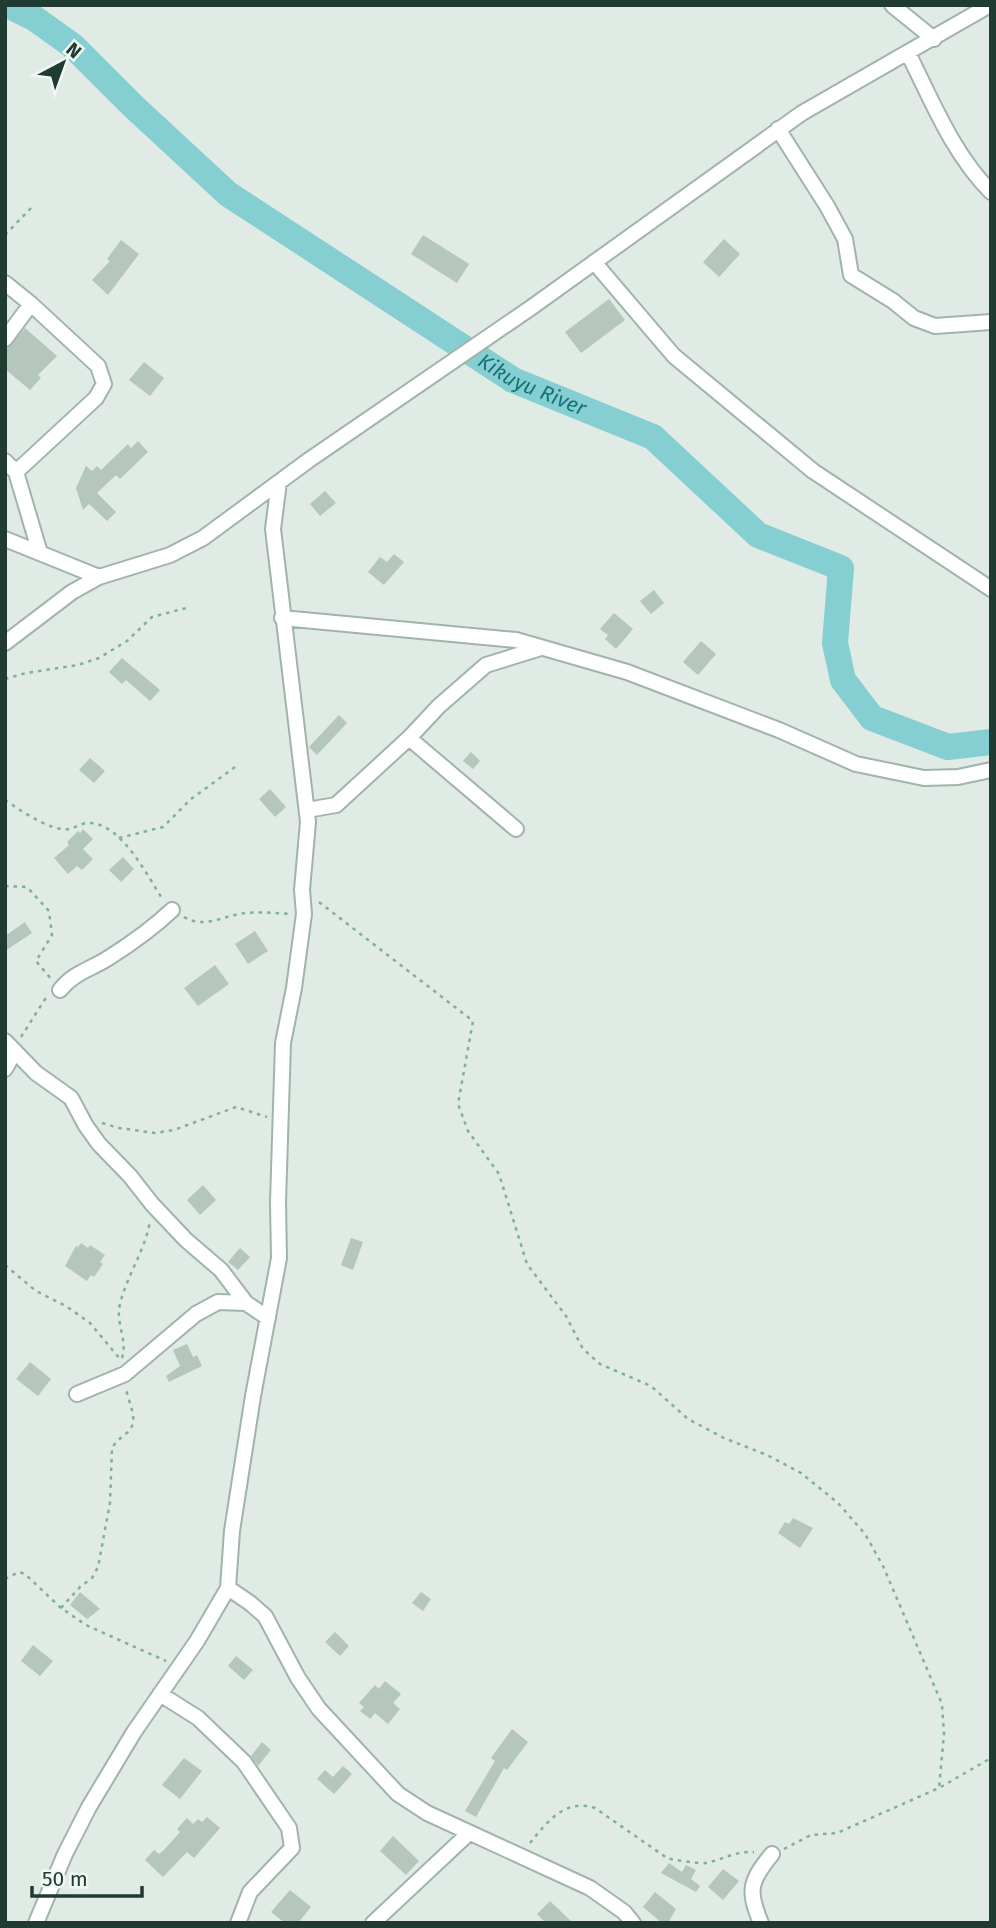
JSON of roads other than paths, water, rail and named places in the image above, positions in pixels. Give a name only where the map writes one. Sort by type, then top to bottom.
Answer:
[{"type":"street","points":[[892,5],[934,39]]},
{"type":"street","points":[[5,642],[72,592],[99,577],[170,555],[203,538],[279,482],[532,307],[778,129],[990,5]]},
{"type":"street","points":[[908,53],[955,146],[980,182],[991,192]]},
{"type":"street","points":[[778,129],[828,206],[845,239],[851,275],[893,300],[914,318],[935,326],[991,322]]},
{"type":"street","points":[[594,262],[674,356],[813,471],[991,589]]},
{"type":"street","points":[[5,283],[98,366],[103,384],[96,398],[16,471]]},
{"type":"street","points":[[5,339],[31,304]]},
{"type":"street","points":[[5,461],[16,471],[40,553]]},
{"type":"street","points":[[36,1923],[65,1854],[89,1807],[134,1732],[178,1669],[228,1588],[232,1531],[279,1258],[283,1043],[304,914],[302,890],[308,822],[273,529],[279,482]]},
{"type":"street","points":[[5,539],[99,577]]},
{"type":"street","points":[[282,618],[506,639],[626,671],[728,709],[856,764],[924,778],[958,777],[991,770]]},
{"type":"street","points":[[307,810],[336,805],[486,665],[542,647]]},
{"type":"street","points":[[409,738],[516,829]]},
{"type":"street","points":[[57,987],[80,972],[110,958],[152,929],[172,910]]},
{"type":"street","points":[[10,1046],[36,1073],[71,1098],[92,1135],[152,1204],[186,1240],[221,1270],[246,1303],[268,1318]]},
{"type":"street","points":[[5,1069],[10,1046]]},
{"type":"street","points":[[77,1394],[123,1367],[141,1363],[196,1314],[218,1302],[246,1303]]},
{"type":"street","points":[[228,1588],[265,1616],[298,1678],[319,1709],[398,1794],[427,1813],[590,1888],[624,1912],[633,1923]]},
{"type":"street","points":[[160,1695],[198,1718],[244,1762],[289,1828],[292,1848],[250,1892],[238,1923]]},
{"type":"street","points":[[373,1923],[469,1833]]},
{"type":"street","points":[[761,1923],[751,1892],[756,1874],[772,1854]]},
{"type":"waterway","name":"Kikuyu River","points":[[8,5],[34,18],[73,46],[228,194],[513,380],[653,437],[758,535],[841,568],[835,643],[843,680],[872,718],[948,747],[991,742]]}]
